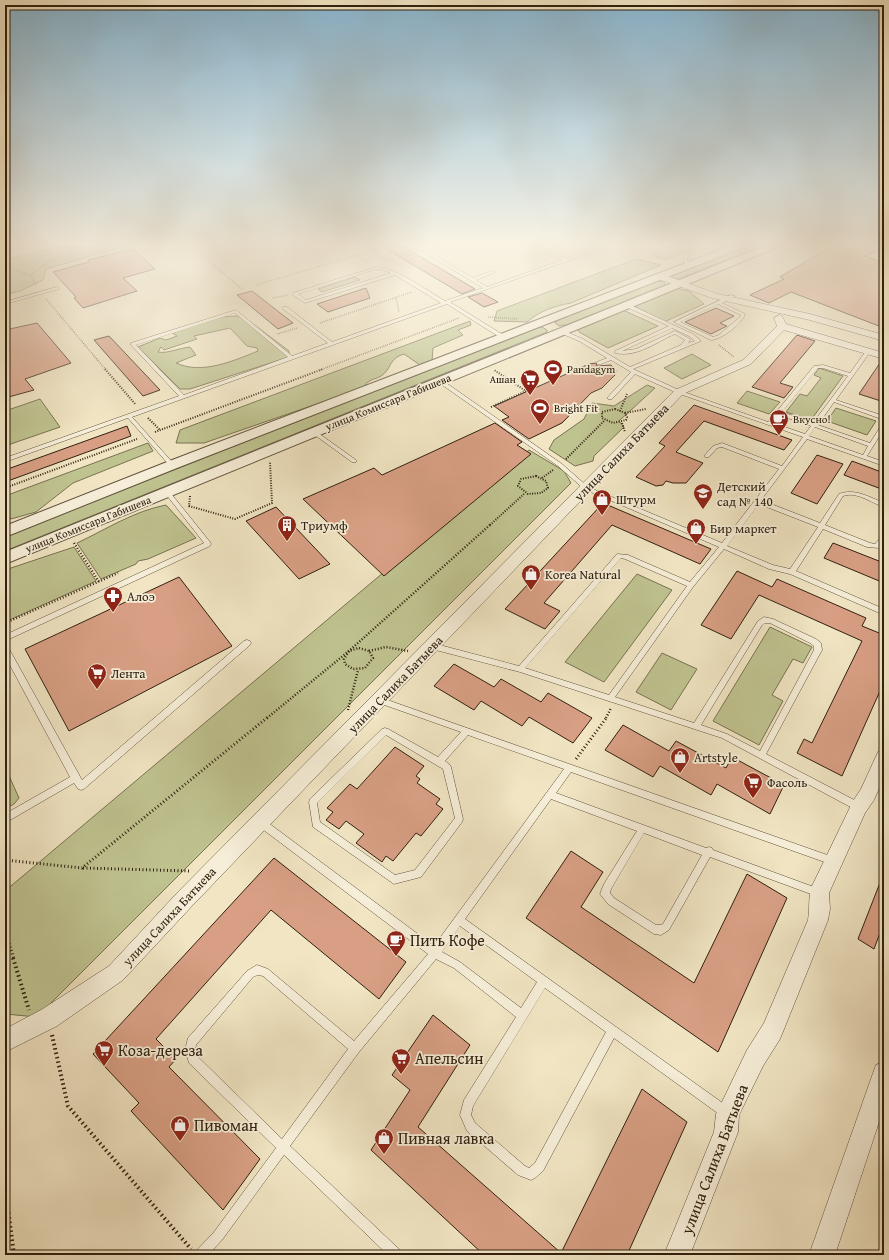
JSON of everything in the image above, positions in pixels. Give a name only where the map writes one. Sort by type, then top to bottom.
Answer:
[{"type":"street","name":"улица Комиссара Габишева","points":[[5,532],[172,465],[585,305]]},
{"type":"street","name":"улица Комиссара Габишева","points":[[5,558],[626,305]]},
{"type":"street","points":[[750,305],[810,317],[884,338]]},
{"type":"street","points":[[775,310],[782,326],[884,356]]},
{"type":"street","points":[[543,321],[560,332]]},
{"type":"street","name":"улица Салиха Батыева","points":[[5,1041],[41,1021],[116,973],[209,874],[679,392],[744,363],[782,326]]},
{"type":"street","name":"улица Салиха Батыева","points":[[677,1255],[726,1132],[728,1114],[755,1058],[772,1031],[820,914],[819,893],[859,807],[868,794],[884,757]]},
{"type":"street","points":[[822,1255],[884,1073]]},
{"type":"lane","points":[[5,460],[438,305]]},
{"type":"lane","points":[[451,305],[503,337]]},
{"type":"lane","points":[[610,398],[632,371],[683,346],[699,342],[691,336],[626,305]]},
{"type":"lane","points":[[715,305],[676,322],[713,339],[720,336],[742,318],[743,314],[732,305]]},
{"type":"lane","points":[[285,308],[331,343]]},
{"type":"lane","points":[[182,396],[133,344],[236,311],[290,357]]},
{"type":"lane","points":[[671,327],[617,352],[622,354],[631,352],[675,332],[688,340],[683,346]]},
{"type":"lane","points":[[560,332],[581,340],[632,371],[679,392],[884,464]]},
{"type":"lane","points":[[610,698],[691,585],[758,501],[868,352]]},
{"type":"lane","points":[[599,363],[611,358]]},
{"type":"lane","points":[[770,424],[816,367],[823,366],[850,375]]},
{"type":"lane","points":[[440,381],[560,465],[586,488],[771,567],[792,572],[884,612]]},
{"type":"lane","points":[[832,400],[884,418]]},
{"type":"lane","points":[[779,413],[871,445]]},
{"type":"lane","points":[[129,416],[172,465]]},
{"type":"lane","points":[[864,457],[884,425]]},
{"type":"lane","points":[[314,432],[354,461]]},
{"type":"lane","points":[[707,456],[715,446],[722,445],[783,468]]},
{"type":"lane","points":[[5,638],[208,544],[167,492]]},
{"type":"lane","points":[[792,572],[841,495],[845,492],[884,505]]},
{"type":"lane","points":[[758,501],[869,545],[877,546],[884,537]]},
{"type":"lane","points":[[520,669],[619,556],[626,557],[691,585]]},
{"type":"lane","points":[[696,726],[760,623],[764,620],[771,621],[814,641],[818,645],[818,650],[762,755]]},
{"type":"lane","points":[[5,649],[75,778],[81,786],[247,643]]},
{"type":"lane","points":[[427,651],[520,669],[696,726],[729,738],[859,807]]},
{"type":"lane","points":[[379,700],[834,861]]},
{"type":"lane","points":[[385,730],[439,762],[447,767],[459,819],[418,874],[394,880],[316,824],[313,802],[385,730]]},
{"type":"lane","points":[[439,762],[467,731]]},
{"type":"lane","points":[[198,1255],[218,1236],[355,1048],[435,953],[570,768]]},
{"type":"lane","points":[[5,819],[75,778]]},
{"type":"lane","points":[[550,795],[709,851],[819,893]]},
{"type":"lane","points":[[260,822],[435,953],[457,965],[522,1015]]},
{"type":"lane","points":[[643,828],[607,888],[605,894],[611,902],[654,929],[661,930],[666,927],[709,851]]},
{"type":"lane","points":[[459,920],[728,1114]]},
{"type":"lane","points":[[355,1048],[265,972],[257,970],[250,974],[192,1042],[190,1050],[193,1059],[397,1255]]},
{"type":"lane","points":[[544,981],[468,1104],[465,1115],[471,1127],[522,1170],[532,1174],[539,1167],[613,1030]]},
{"type":"path","points":[[51,305],[141,411],[160,430]]},
{"type":"path","points":[[267,337],[374,305]]},
{"type":"path","points":[[397,305],[400,319]]},
{"type":"path","points":[[5,488],[468,315],[543,321]]},
{"type":"path","points":[[713,339],[734,358],[744,363]]},
{"type":"path","points":[[487,409],[526,391],[492,368]]},
{"type":"path","points":[[610,409],[620,410],[627,417],[622,423],[610,423],[604,420],[601,415],[605,410],[610,409]]},
{"type":"path","points":[[542,478],[560,465],[604,420]]},
{"type":"path","points":[[189,506],[235,519],[272,503],[270,456]]},
{"type":"path","points":[[531,476],[542,478],[548,484],[546,491],[536,495],[524,493],[518,486],[521,479],[531,476]]},
{"type":"path","points":[[82,868],[349,651],[524,493]]},
{"type":"path","points":[[74,543],[99,582]]},
{"type":"path","points":[[5,623],[121,572]]},
{"type":"path","points":[[369,651],[373,658],[372,662],[364,669],[353,669],[345,664],[344,659],[349,651],[359,648],[369,651],[386,647],[413,652],[427,651]]},
{"type":"path","points":[[341,740],[358,670]]},
{"type":"path","points":[[570,768],[611,711],[610,698]]},
{"type":"path","points":[[5,860],[82,868],[181,870],[209,874]]},
{"type":"path","points":[[5,930],[41,1021],[68,1106],[198,1255]]},
{"type":"path","points":[[5,1186],[14,1255]]},
{"type":"green space","points":[[514,305],[564,305],[537,315],[527,322],[494,321],[497,311]]},
{"type":"green space","points":[[596,305],[616,305],[566,325],[559,326],[555,323],[557,320]]},
{"type":"green space","points":[[635,305],[702,305],[664,322],[634,306]]},
{"type":"green space","points":[[623,310],[658,326],[608,348],[579,332],[578,328]]},
{"type":"green space","points":[[238,316],[256,326],[289,351],[289,357],[190,389],[180,389],[138,347],[160,338],[166,340],[177,336],[171,332],[219,317]],"holes":[[[230,328],[247,346],[257,348],[258,351],[228,362],[196,368],[176,363],[196,355],[190,347],[158,352],[161,347],[164,350],[197,339],[194,336]]]},
{"type":"green space","points":[[470,321],[471,325],[458,330],[463,335],[433,348],[432,361],[420,365],[404,354],[395,359],[381,376],[369,381],[363,388],[204,443],[176,443],[180,430]]},
{"type":"green space","points":[[542,327],[547,330],[547,332],[5,551],[5,536],[536,328]]},
{"type":"green space","points":[[692,354],[711,365],[682,379],[664,368]]},
{"type":"green space","points":[[819,368],[843,376],[811,420],[786,412],[800,394],[807,396],[821,378],[814,375]]},
{"type":"green space","points":[[647,385],[655,388],[619,421],[624,427],[594,456],[593,461],[575,466],[549,449],[554,440],[584,419],[592,403],[614,406]]},
{"type":"green space","points":[[747,391],[780,402],[769,414],[737,403]]},
{"type":"green space","points":[[40,399],[60,427],[5,446],[5,411]]},
{"type":"green space","points":[[836,408],[876,421],[867,435],[827,421]]},
{"type":"green space","points":[[148,443],[153,451],[73,483],[36,512],[11,519],[7,514],[5,514],[5,496]]},
{"type":"green space","points":[[529,450],[564,471],[571,483],[37,1017],[5,1014],[5,891]]},
{"type":"green space","points":[[166,505],[196,538],[148,559],[138,561],[136,564],[101,579],[77,543],[132,516]]},
{"type":"green space","points":[[74,547],[96,581],[5,622],[5,570]]},
{"type":"green space","points":[[637,574],[672,590],[604,682],[565,662]]},
{"type":"green space","points":[[770,627],[812,647],[803,663],[793,659],[772,695],[783,701],[759,745],[713,721]]},
{"type":"green space","points":[[662,653],[697,669],[671,710],[636,692]]},
{"type":"green space","points":[[5,767],[19,798],[14,804],[5,809]]},
{"type":"building","points":[[80,305],[93,305],[83,308]]},
{"type":"building","points":[[249,305],[270,305],[293,323],[278,329]]},
{"type":"building","points":[[318,305],[350,305],[328,312]]},
{"type":"building","points":[[480,305],[490,305],[484,307]]},
{"type":"building","points":[[824,305],[884,305],[884,328]]},
{"type":"building","points":[[716,308],[734,316],[720,323],[727,326],[711,334],[685,322]]},
{"type":"building","points":[[37,323],[71,363],[25,379],[34,390],[5,398],[5,330]]},
{"type":"building","points":[[797,335],[815,341],[780,383],[793,387],[784,398],[752,387]]},
{"type":"building","points":[[109,336],[160,390],[143,396],[94,340]]},
{"type":"building","points":[[882,360],[884,360],[884,402],[859,394]]},
{"type":"building","points":[[596,363],[597,366],[611,365],[616,371],[615,375],[602,388],[591,393],[562,423],[529,439],[502,420],[509,417],[494,406],[589,364]]},
{"type":"building","points":[[694,405],[792,440],[784,450],[704,421],[676,452],[703,463],[686,483],[673,483],[666,481],[663,485],[656,486],[636,477],[665,446],[659,443]]},
{"type":"building","points":[[495,423],[522,442],[517,445],[531,454],[384,576],[303,499],[374,468],[382,475]]},
{"type":"building","points":[[127,426],[131,436],[5,482],[5,470]]},
{"type":"building","points":[[817,455],[843,464],[817,504],[791,493]]},
{"type":"building","points":[[852,461],[884,473],[884,490],[844,475]]},
{"type":"building","points":[[603,503],[711,549],[700,564],[612,525],[544,603],[560,611],[545,629],[505,609]]},
{"type":"building","name":"Триумф","points":[[276,507],[330,564],[299,579],[246,521]]},
{"type":"building","points":[[833,543],[884,563],[884,583],[824,558]]},
{"type":"building","points":[[737,571],[772,587],[777,579],[866,618],[862,626],[884,635],[884,682],[842,776],[797,753],[804,739],[812,743],[862,641],[759,595],[731,639],[701,625]]},
{"type":"building","name":"Лента","points":[[179,577],[232,646],[69,731],[25,649]]},
{"type":"building","points":[[454,664],[494,687],[501,679],[541,702],[548,693],[592,718],[573,743],[529,717],[522,726],[481,701],[474,710],[434,686]]},
{"type":"building","points":[[623,725],[669,751],[676,741],[726,768],[732,757],[784,785],[770,814],[717,784],[711,795],[660,766],[653,777],[605,750]]},
{"type":"building","points":[[395,747],[424,766],[416,776],[420,779],[417,783],[440,799],[436,804],[443,809],[421,836],[416,833],[393,861],[386,856],[382,862],[356,843],[364,834],[346,821],[339,829],[326,820],[333,812],[327,808],[350,784],[357,789]]},
{"type":"building","points":[[571,851],[603,872],[581,907],[694,983],[747,874],[787,898],[718,1052],[526,918]]},
{"type":"building","points":[[274,858],[406,962],[379,999],[271,910],[156,1039],[176,1059],[169,1067],[260,1159],[223,1210],[131,1111],[139,1103],[93,1054]]},
{"type":"building","points":[[883,875],[884,922],[874,949],[858,939]]},
{"type":"building","points":[[433,1015],[470,1045],[418,1127],[561,1253],[642,1089],[687,1122],[627,1255],[484,1255],[371,1150],[410,1090],[392,1075]]},
{"type":"place","name":"Pandagym","points":[[553,386]]},
{"type":"place","name":"Ашан","points":[[530,396]]},
{"type":"place","name":"Bright Fit","points":[[540,425]]},
{"type":"place","name":"Вкусно!","points":[[779,436]]},
{"type":"place","name":"Детский сад № 140","points":[[703,510]]},
{"type":"place","name":"Штурм","points":[[602,516]]},
{"type":"place","name":"Триумф","points":[[287,542]]},
{"type":"place","name":"Бир маркет","points":[[696,545]]},
{"type":"place","name":"Korea Natural","points":[[531,591]]},
{"type":"place","name":"Алоэ","points":[[113,613]]},
{"type":"place","name":"Лента","points":[[97,690]]},
{"type":"place","name":"Artstyle","points":[[680,774]]},
{"type":"place","name":"Фасоль","points":[[753,799]]},
{"type":"place","name":"Пить Кофе","points":[[396,957]]},
{"type":"place","name":"Коза-дереза","points":[[104,1067]]},
{"type":"place","name":"Апельсин","points":[[401,1075]]},
{"type":"place","name":"Пивоман","points":[[180,1142]]},
{"type":"place","name":"Пивная лавка","points":[[384,1155]]}]
